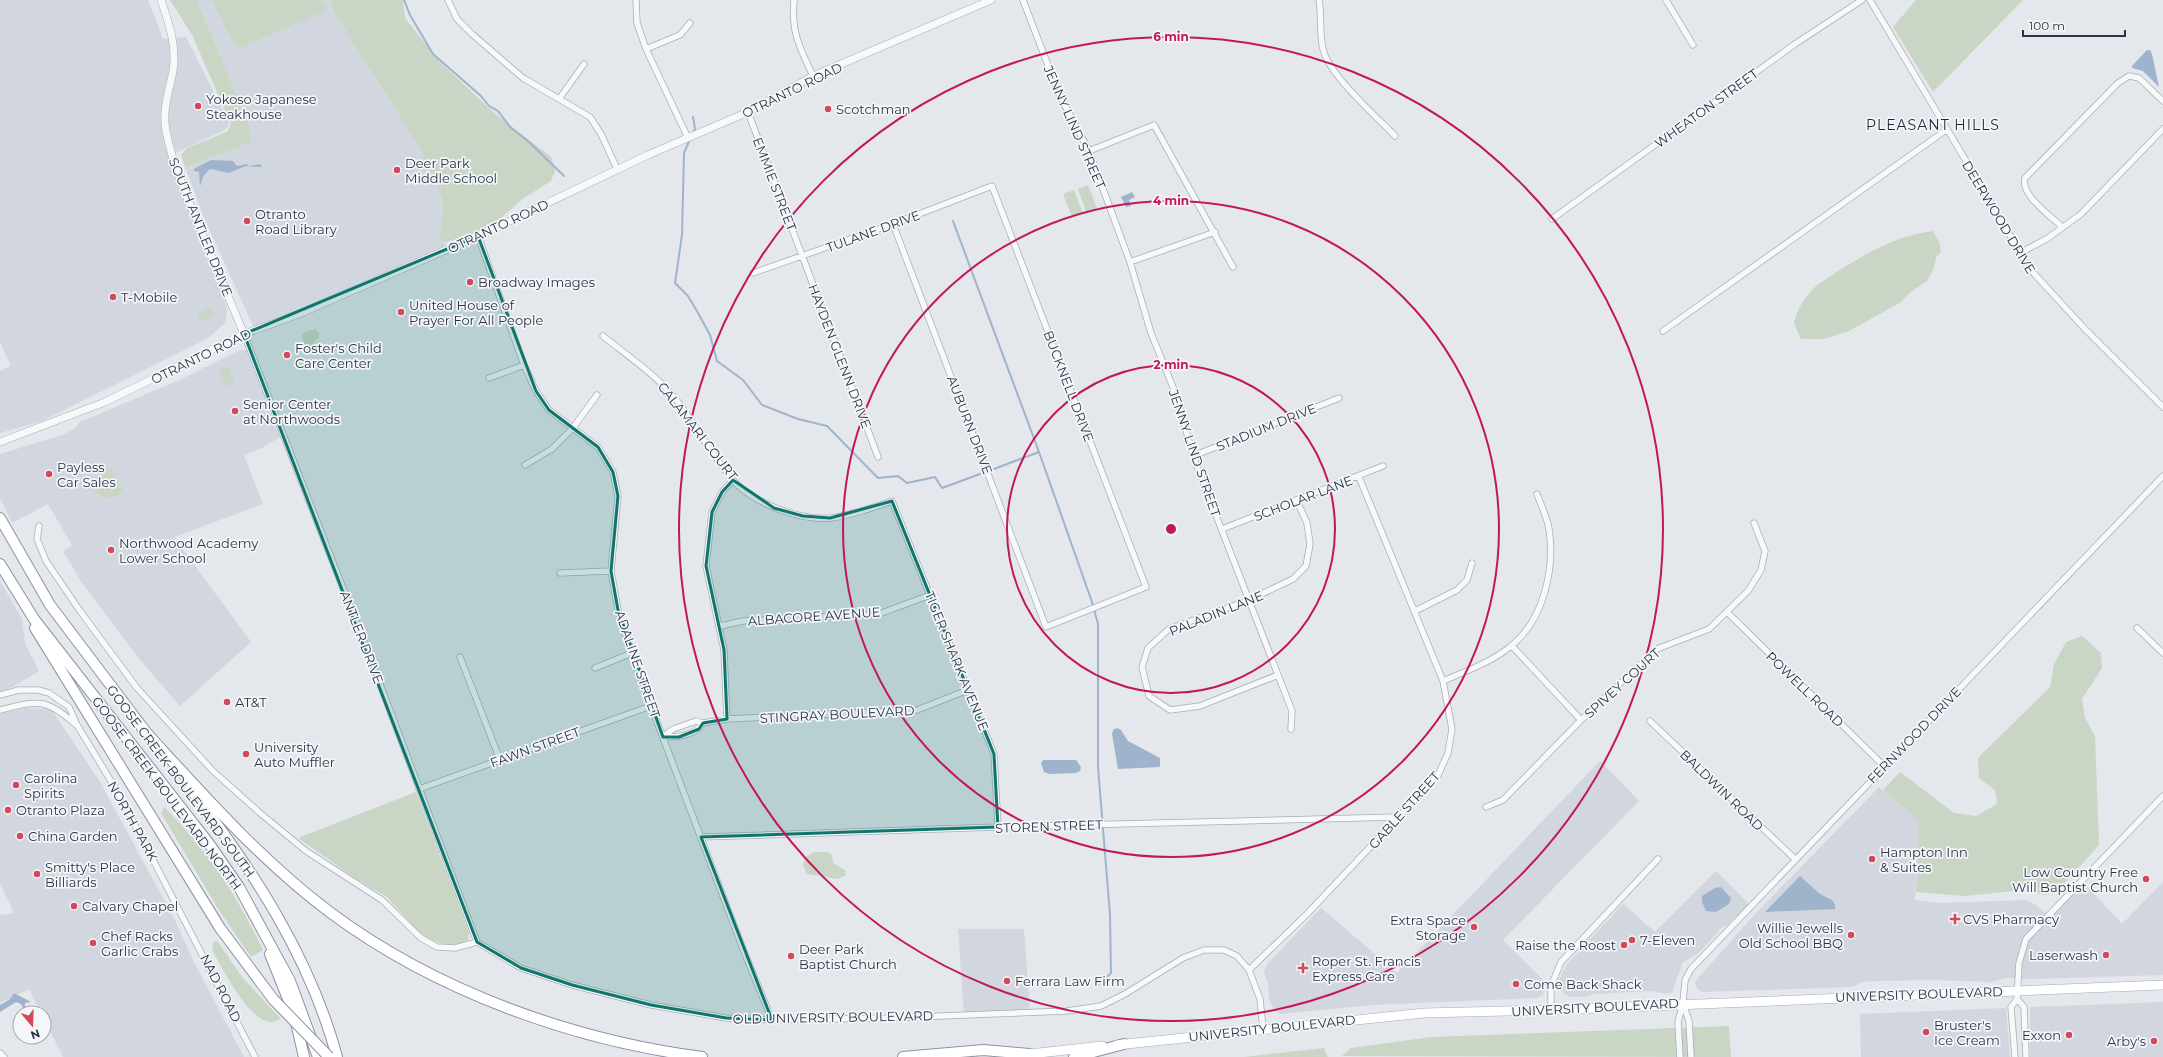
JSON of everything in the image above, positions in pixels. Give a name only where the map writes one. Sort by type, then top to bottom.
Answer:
[{"type":"highway","name":"GOOSE CREEK BOULEVARD SOUTH","points":[[0,518],[50,605],[224,834],[253,875],[279,918],[308,974],[337,1057]]},
{"type":"highway","name":"GOOSE CREEK BOULEVARD NORTH","points":[[0,564],[34,619],[210,845],[243,894],[290,981],[318,1057]]},
{"type":"highway","points":[[16,589],[36,630],[189,880],[240,959],[273,999],[329,1057]]},
{"type":"highway","points":[[142,728],[226,818],[259,850],[332,913],[382,946],[417,966],[499,1005],[595,1036],[661,1052],[702,1057]]},
{"type":"highway","points":[[243,894],[294,1014],[304,1057]]},
{"type":"highway","points":[[1074,1057],[1124,1044]]},
{"type":"highway","points":[[903,1057],[983,1050],[1029,1054]]},
{"type":"main road","name":"UNIVERSITY BOULEVARD","points":[[1008,1057],[1424,1013],[1550,1010],[1683,1003],[2017,995],[2163,984]]},
{"type":"street","name":"SOUTH ANTLER DRIVE","points":[[161,0],[172,32],[174,51],[173,70],[165,108],[166,129],[171,154],[186,196],[244,334]]},
{"type":"street","points":[[448,0],[457,19],[523,78],[590,117],[601,134],[617,169]]},
{"type":"street","points":[[636,0],[637,23],[646,48],[688,138]]},
{"type":"street","points":[[794,0],[792,20],[798,45],[813,76]]},
{"type":"street","name":"OTRANTO ROAD","points":[[0,442],[105,402],[244,334],[299,314],[478,236],[617,169],[748,112],[813,76],[992,0]]},
{"type":"street","name":"JENNY LIND STREET","points":[[1023,0],[1059,94],[1088,151],[1130,262],[1151,333],[1177,398],[1193,456],[1292,711],[1291,729]]},
{"type":"street","points":[[1318,0],[1323,50],[1327,61],[1340,79],[1395,136]]},
{"type":"street","points":[[1666,0],[1693,45]]},
{"type":"street","name":"WHEATON STREET","points":[[1552,219],[1795,44],[1862,0]]},
{"type":"street","name":"DEERWOOD DRIVE","points":[[1870,0],[2028,267],[2050,292],[2163,407]]},
{"type":"street","points":[[646,48],[680,35],[690,23]]},
{"type":"street","points":[[559,99],[584,64]]},
{"type":"street","points":[[2062,227],[2026,193],[2023,184],[2025,178],[2118,83],[2129,76],[2139,78],[2163,100]]},
{"type":"street","name":"EMMIE STREET","points":[[748,112],[802,256]]},
{"type":"street","points":[[1088,151],[1154,125],[1215,232],[1233,267]]},
{"type":"street","points":[[2020,253],[2048,238],[2081,214],[2163,129]]},
{"type":"street","points":[[1663,331],[1946,130]]},
{"type":"street","name":"TULANE DRIVE","points":[[753,273],[893,224],[992,186]]},
{"type":"street","name":"BUCKNELL DRIVE","points":[[992,186],[1146,587],[1087,610]]},
{"type":"street","name":"AUBURN DRIVE","points":[[893,224],[1046,627],[1087,610]]},
{"type":"street","points":[[1130,262],[1215,232]]},
{"type":"street","name":"ADALINE STREET","points":[[478,236],[524,365],[536,391],[549,410],[598,448],[613,472],[618,496],[611,571],[618,610],[651,706],[772,1020]]},
{"type":"street","name":"HAYDEN GLENN DRIVE","points":[[802,256],[878,457]]},
{"type":"street","name":"ANTLER DRIVE","points":[[244,334],[477,942]]},
{"type":"street","name":"CALAMARI COURT","points":[[603,336],[658,379],[678,402],[733,480],[751,494],[774,508],[803,516],[830,518],[857,513],[892,501]]},
{"type":"street","points":[[489,378],[524,365]]},
{"type":"street","points":[[525,465],[552,449],[572,429],[597,395]]},
{"type":"street","name":"STADIUM DRIVE","points":[[1193,456],[1339,398]]},
{"type":"street","name":"SCHOLAR LANE","points":[[1222,529],[1359,477],[1383,466]]},
{"type":"street","name":"FERNWOOD DRIVE","points":[[1680,1057],[1678,1022],[1683,1003],[1686,980],[1691,969],[1795,858],[2163,476]]},
{"type":"street","name":"GABLE STREET","points":[[1248,970],[1307,914],[1438,775],[1448,753],[1452,729],[1443,681],[1359,477]]},
{"type":"street","points":[[727,719],[724,650],[706,566],[712,512],[722,492],[733,480]]},
{"type":"street","points":[[1443,681],[1481,665],[1512,646],[1528,627],[1541,603],[1552,561],[1549,527],[1537,494]]},
{"type":"street","name":"TIGER SHARK AVENUE","points":[[892,501],[994,754],[998,827]]},
{"type":"street","name":"PALADIN LANE","points":[[1278,676],[1200,706],[1170,710],[1150,696],[1142,667],[1148,648],[1169,630],[1249,600],[1293,579],[1306,566],[1310,544],[1307,523],[1297,501]]},
{"type":"street","name":"SPIVEY COURT","points":[[1486,807],[1503,800],[1581,720],[1657,649],[1709,629],[1748,591],[1761,570],[1765,551],[1754,523]]},
{"type":"street","points":[[39,526],[37,539],[46,561],[80,612],[137,688],[214,771],[260,813],[306,851],[382,900],[421,938],[437,947],[455,948],[477,942]]},
{"type":"street","points":[[1415,611],[1457,590],[1467,580],[1472,563]]},
{"type":"street","points":[[560,573],[611,571]]},
{"type":"street","name":"ALBACORE AVENUE","points":[[720,626],[743,621],[879,614],[930,595]]},
{"type":"street","name":"POWELL ROAD","points":[[1727,612],[1884,766]]},
{"type":"street","points":[[2137,628],[2163,653]]},
{"type":"street","points":[[1512,646],[1581,720]]},
{"type":"street","points":[[595,668],[632,653]]},
{"type":"street","points":[[460,657],[500,760]]},
{"type":"street","name":"NORTH PARK","points":[[0,695],[19,690],[38,690],[49,693],[69,707],[77,725],[120,796],[185,919]]},
{"type":"street","name":"STINGRAY BOULEVARD","points":[[663,737],[673,729],[696,721],[703,723],[727,719],[917,710],[968,690]]},
{"type":"street","name":"NORTH PARK","points":[[0,710],[43,702],[55,707],[77,725]]},
{"type":"street","name":"FAWN STREET","points":[[419,789],[651,706]]},
{"type":"street","name":"BALDWIN ROAD","points":[[1650,721],[1795,858]]},
{"type":"street","name":"STINGRAY BOULEVARD","points":[[663,737],[679,737],[699,729],[703,723]]},
{"type":"street","points":[[2015,1057],[2011,1007],[2017,995],[2021,952],[2026,939],[2163,796]]},
{"type":"street","name":"STOREN STREET","points":[[702,837],[998,827],[1397,817]]},
{"type":"street","points":[[1550,1010],[1551,986],[1561,962],[1658,859]]},
{"type":"street","name":"NAD ROAD","points":[[185,919],[255,1057]]},
{"type":"street","name":"OLD UNIVERSITY BOULEVARD","points":[[477,942],[521,968],[572,985],[651,1005],[726,1018],[772,1020],[890,1018],[1067,1011],[1101,1006],[1125,994],[1183,958],[1204,950],[1224,950],[1237,956],[1248,970],[1260,999],[1263,1029]]},
{"type":"street","points":[[2017,995],[2024,1007],[2026,1057]]},
{"type":"street","name":"FERNWOOD DRIVE","points":[[1683,1003],[1689,1021],[1690,1057]]},
{"type":"street","points":[[0,1053],[4,1057]]},
{"type":"highlighted area","points":[[478,236],[536,391],[549,410],[598,447],[613,472],[618,496],[611,571],[618,610],[663,737],[679,737],[699,729],[703,723],[727,719],[724,650],[706,566],[712,512],[722,492],[733,480],[774,508],[803,516],[830,518],[892,501],[994,754],[998,827],[701,837],[772,1020],[726,1018],[651,1005],[572,985],[521,968],[477,942],[244,334]]},
{"type":"shaded area","points":[[0,0],[148,0],[163,39],[186,37],[229,122],[229,125],[223,131],[168,156],[227,308],[226,322],[207,339],[42,421],[0,433],[0,371],[11,365],[0,343]]},
{"type":"shaded area","points":[[197,0],[329,0],[337,17],[419,147],[443,201],[442,223],[439,236],[445,243],[446,250],[255,330],[204,218],[185,167],[252,142],[250,128]]},
{"type":"shaded area","points":[[240,350],[247,350],[277,430],[283,435],[264,447],[244,455],[263,504],[174,537],[251,642],[180,706],[137,656],[82,583],[63,551],[72,545],[48,504],[12,523],[0,498],[0,454],[62,435],[74,429],[80,422],[177,381]]},
{"type":"shaded area","points":[[0,581],[22,619],[25,643],[39,671],[11,688],[0,692]]},
{"type":"shaded area","points":[[25,708],[51,709],[100,782],[174,918],[194,962],[244,1057],[63,1057],[52,1035],[52,1005],[37,1005],[29,989],[0,1003],[0,915],[14,913],[0,884],[0,714]]},
{"type":"shaded area","points":[[1600,761],[1639,801],[1503,940],[1546,983],[1543,995],[1537,998],[1372,1005],[1280,1014],[1273,1009],[1269,999],[1268,983],[1264,973],[1267,964],[1321,908],[1397,973]]},
{"type":"shaded area","points":[[1879,787],[1919,821],[1915,900],[1942,903],[2025,900],[2036,905],[2047,915],[2082,881],[2122,924],[2163,882],[2163,975],[2033,979],[2006,978],[1991,982],[1931,980],[1880,981],[1861,982],[1856,986],[1851,987],[1702,992],[1697,988],[1695,982],[1698,978],[1757,912]]},
{"type":"shaded area","points":[[1716,871],[1749,904],[1726,926],[1722,927],[1700,952],[1683,962],[1672,992],[1666,994],[1651,991],[1593,994],[1585,997],[1571,997],[1564,994],[1559,983],[1561,975],[1567,964],[1623,904],[1655,932]]},
{"type":"shaded area","points":[[958,929],[1024,929],[1030,1012],[964,1015]]},
{"type":"shaded area","points":[[2163,1002],[2163,1057],[2030,1057],[2030,1007]]},
{"type":"shaded area","points":[[2006,1008],[2010,1057],[1861,1057],[1860,1014]]},
{"type":"green space","points":[[170,0],[197,0],[250,128],[252,142],[185,167],[181,155],[187,148],[227,132],[231,124],[192,35]]},
{"type":"green space","points":[[212,0],[323,0],[328,10],[241,47],[235,46]]},
{"type":"green space","points":[[329,0],[403,0],[405,18],[439,61],[493,112],[551,157],[555,171],[551,181],[524,198],[496,222],[474,233],[445,243],[439,236],[442,223],[443,201],[419,147],[337,17]]},
{"type":"green space","points":[[1916,0],[2023,0],[1933,92],[1893,27]]},
{"type":"green space","points":[[1088,185],[1097,208],[1086,212],[1078,189]]},
{"type":"green space","points":[[1074,190],[1083,213],[1072,217],[1063,194]]},
{"type":"green space","points":[[1933,231],[1940,244],[1941,252],[1936,257],[1934,268],[1927,281],[1912,291],[1898,304],[1849,331],[1824,339],[1801,339],[1794,323],[1795,318],[1803,301],[1816,286],[1872,251],[1907,236]]},
{"type":"green space","points":[[210,307],[214,313],[213,317],[202,322],[197,313]]},
{"type":"green space","points":[[315,329],[319,332],[319,337],[314,342],[313,348],[309,350],[304,345],[302,336],[305,332]]},
{"type":"green space","points":[[228,367],[234,383],[226,386],[219,370]]},
{"type":"green space","points":[[111,469],[124,492],[110,499],[99,495],[96,489],[91,488],[87,482]]},
{"type":"green space","points":[[2082,636],[2101,653],[2102,668],[2082,699],[2085,718],[2095,736],[2099,845],[2062,886],[2045,895],[2023,890],[1965,896],[1916,892],[1919,821],[1883,790],[1900,772],[1954,813],[1976,816],[1997,804],[1995,790],[1979,778],[1978,758],[2050,687],[2054,664],[2066,642]]},
{"type":"green space","points":[[416,792],[469,932],[468,940],[460,944],[444,944],[429,939],[417,930],[387,897],[355,878],[298,838]]},
{"type":"green space","points":[[164,807],[180,823],[220,874],[242,910],[263,950],[251,957],[217,907],[161,813]]},
{"type":"green space","points":[[814,852],[828,852],[832,855],[833,863],[845,870],[846,875],[838,879],[807,874],[803,865],[806,857]]},
{"type":"green space","points":[[214,941],[218,942],[242,977],[281,1019],[269,1022],[260,1018],[244,1002],[229,980],[212,950]]},
{"type":"green space","points":[[1729,1026],[1731,1057],[1342,1056],[1351,1048],[1432,1037]]},
{"type":"green space","points":[[1324,1048],[1328,1057],[1244,1057]]},
{"type":"water","points":[[2147,50],[2150,50],[2152,54],[2159,87],[2143,71],[2132,68],[2132,66]]},
{"type":"water","points":[[211,160],[233,161],[237,166],[260,164],[262,167],[246,166],[229,173],[210,169],[204,175],[200,186],[199,172],[194,171],[194,169]]},
{"type":"water","points":[[1132,192],[1135,197],[1129,200],[1131,206],[1126,207],[1121,197]]},
{"type":"water","points":[[1117,728],[1121,730],[1128,741],[1160,758],[1160,767],[1118,769],[1112,734],[1113,730]]},
{"type":"water","points":[[1043,760],[1076,760],[1081,767],[1080,771],[1075,773],[1049,774],[1044,772],[1041,763]]},
{"type":"water","points":[[1800,876],[1820,894],[1832,900],[1835,905],[1835,909],[1765,912]]},
{"type":"water","points":[[1721,887],[1731,898],[1729,904],[1716,912],[1706,911],[1702,902],[1702,896],[1715,888]]},
{"type":"water","points":[[14,993],[31,1002],[22,1005],[16,1002],[0,1012],[0,1005],[10,999]]},
{"type":"waterway","points":[[404,0],[410,15],[433,54],[481,96],[489,106],[498,111],[510,127],[529,142],[564,176]]},
{"type":"waterway","points":[[693,117],[695,129],[693,133]]},
{"type":"waterway","points":[[690,139],[684,153],[682,235],[675,283],[688,296],[710,335],[717,361],[743,380],[762,405],[798,419],[827,426],[878,478],[898,476],[907,483],[935,477],[942,488],[980,474]]},
{"type":"waterway","points":[[953,221],[1039,452],[1092,602],[1098,624],[1098,767],[1110,915],[1111,973],[1099,984]]},
{"type":"waterway","points":[[994,469],[1039,452]]},
{"type":"place","name":"Yokoso Japanese Steakhouse","points":[[198,106]]},
{"type":"place","name":"Scotchman","points":[[828,109]]},
{"type":"place","name":"Deer Park Middle School","points":[[397,170]]},
{"type":"place","name":"Otranto Road Library","points":[[247,221]]},
{"type":"place","name":"Broadway Images","points":[[470,282]]},
{"type":"place","name":"T-Mobile","points":[[113,297]]},
{"type":"place","name":"United House of Prayer For All People","points":[[401,312]]},
{"type":"place","name":"Foster's Child Care Center","points":[[287,355]]},
{"type":"place","name":"Senior Center at Northwoods","points":[[235,411]]},
{"type":"place","name":"Payless Car Sales","points":[[49,474]]},
{"type":"place","name":"Northwood Academy Lower School","points":[[111,550]]},
{"type":"place","name":"AT&T","points":[[227,702]]},
{"type":"place","name":"University Auto Muffler","points":[[246,754]]},
{"type":"place","name":"Carolina Spirits","points":[[16,785]]},
{"type":"place","name":"Otranto Plaza","points":[[8,810]]},
{"type":"place","name":"China Garden","points":[[20,836]]},
{"type":"place","name":"Hampton Inn & Suites","points":[[1872,859]]},
{"type":"place","name":"Smitty's Place Billiards","points":[[37,874]]},
{"type":"place","name":"Low Country Free Will Baptist Church","points":[[2146,879]]},
{"type":"place","name":"Calvary Chapel","points":[[74,906]]},
{"type":"place","name":"CVS Pharmacy","points":[[1955,919]]},
{"type":"place","name":"Extra Space Storage","points":[[1474,927]]},
{"type":"place","name":"Willie Jewells Old School BBQ","points":[[1851,935]]},
{"type":"place","name":"7-Eleven","points":[[1632,940]]},
{"type":"place","name":"Chef Racks Garlic Crabs","points":[[93,943]]},
{"type":"place","name":"Raise the Roost","points":[[1624,945]]},
{"type":"place","name":"Laserwash","points":[[2106,955]]},
{"type":"place","name":"Deer Park Baptist Church","points":[[791,956]]},
{"type":"place","name":"Roper St. Francis Express Care","points":[[1303,968]]},
{"type":"place","name":"Ferrara Law Firm","points":[[1007,981]]},
{"type":"place","name":"Come Back Shack","points":[[1516,984]]},
{"type":"place","name":"Bruster's Ice Cream","points":[[1926,1032]]},
{"type":"place","name":"Exxon","points":[[2069,1035]]},
{"type":"place","name":"Arby's","points":[[2154,1041]]},
{"type":"district","name":"PLEASANT HILLS","points":[[1933,125]]}]
